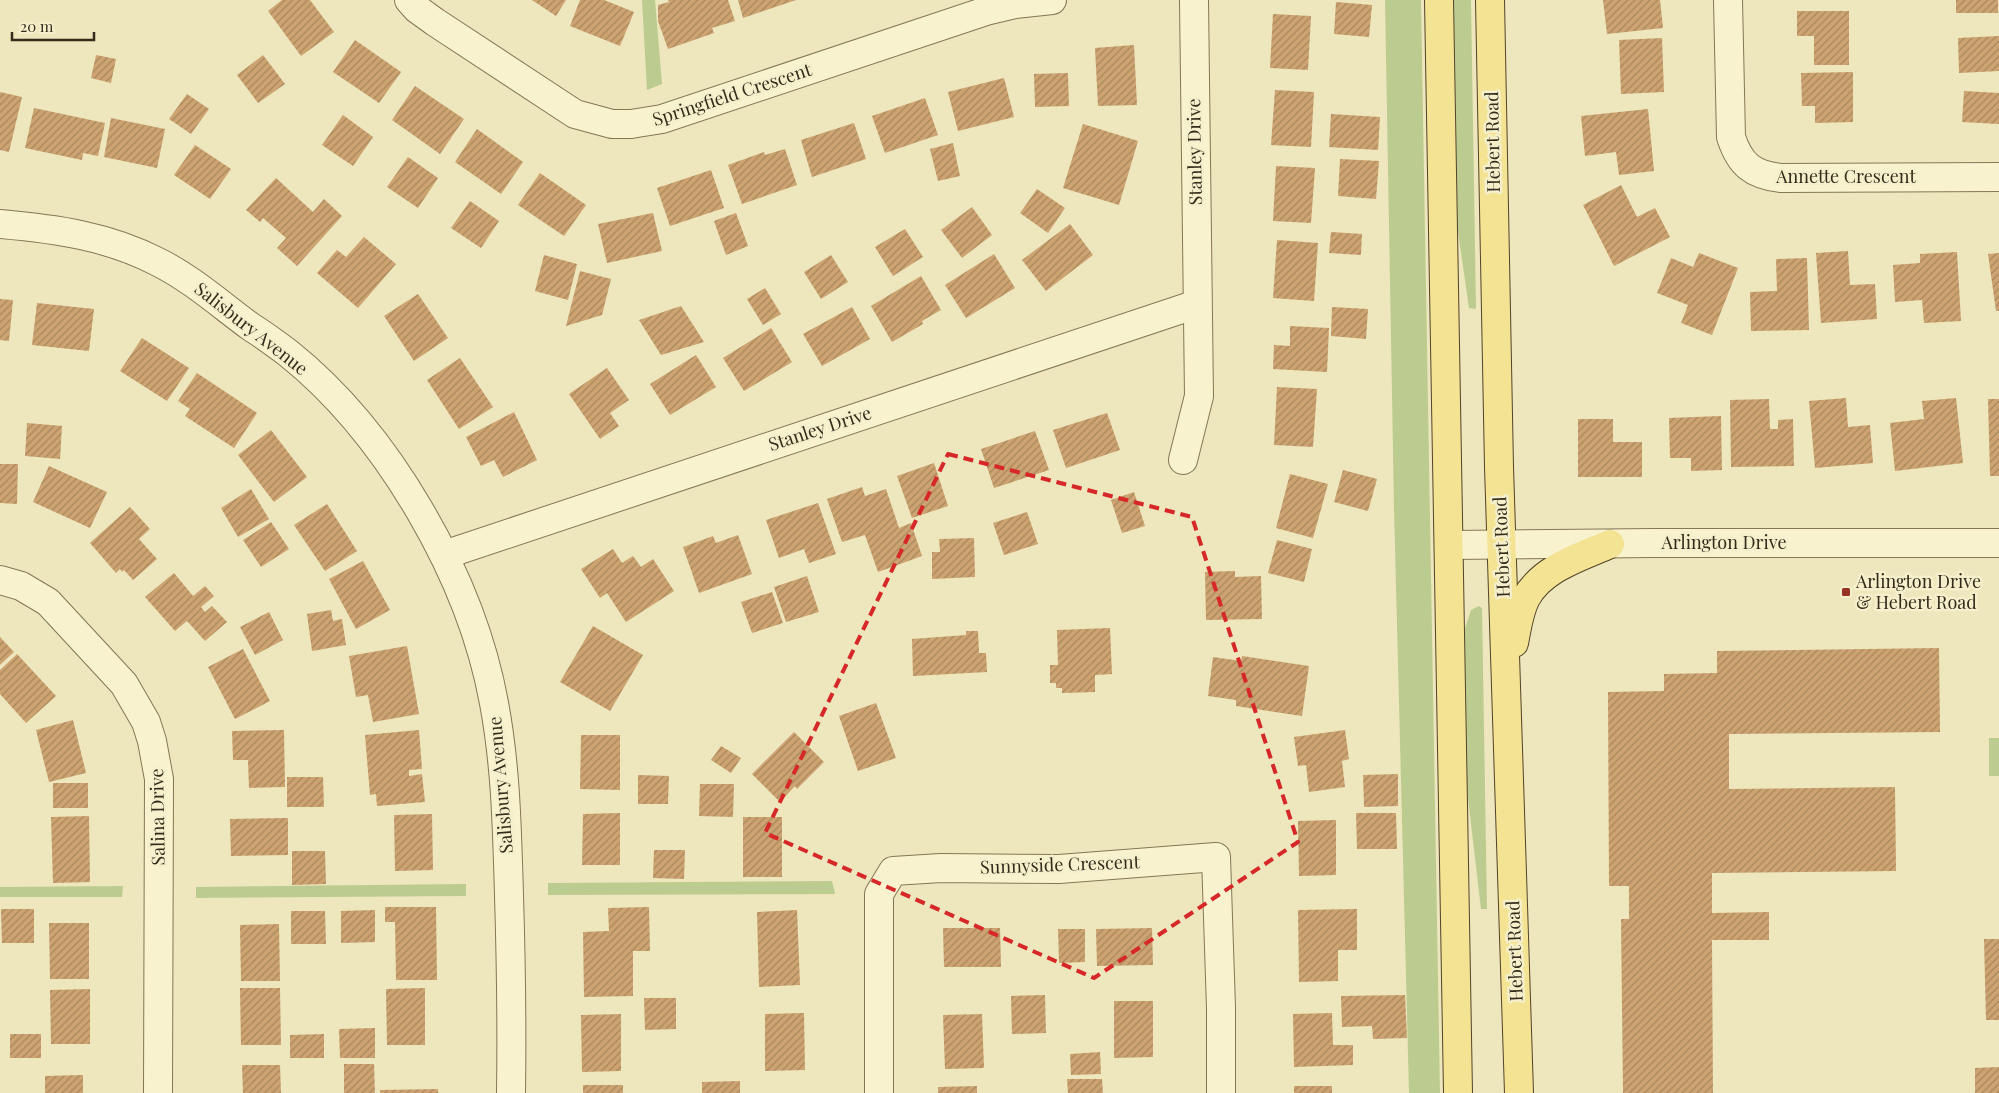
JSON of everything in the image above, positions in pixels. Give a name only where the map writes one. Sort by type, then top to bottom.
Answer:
[{"type":"main road","points":[[1439,0],[1458,1093]]},
{"type":"main road","name":"Hebert Road","points":[[1490,0],[1502,544],[1519,1093]]},
{"type":"main road","points":[[1506,681],[1520,614],[1526,598],[1536,584],[1549,573],[1610,544]]},
{"type":"street","name":"Springfield Crescent","points":[[409,0],[417,9],[435,22],[576,114],[612,124],[631,124],[662,119],[986,11],[1015,4],[1052,0]]},
{"type":"street","name":"Stanley Drive","points":[[1183,460],[1198,396],[1194,0]]},
{"type":"street","name":"Annette Crescent","points":[[1728,0],[1731,137],[1738,155],[1754,172],[1781,178],[1999,177]]},
{"type":"street","name":"Salisbury Avenue","points":[[0,224],[54,229],[80,234],[131,250],[160,263],[186,279],[289,354],[327,389],[382,454],[420,510],[444,555],[465,602],[494,700],[502,751],[506,802],[512,1027],[511,1093]]},
{"type":"street","name":"Stanley Drive","points":[[444,555],[1197,304]]},
{"type":"street","name":"Arlington Drive","points":[[1449,545],[1999,542]]},
{"type":"street","name":"Salina Drive","points":[[0,580],[21,586],[35,593],[59,613],[124,684],[136,702],[152,740],[159,779],[158,1093]]},
{"type":"street","name":"Sunnyside Crescent","points":[[879,1093],[879,894],[893,871],[941,868],[1060,869],[1216,857],[1222,1008],[1221,1093]]},
{"type":"highlighted area","points":[[948,454],[1192,517],[1298,842],[1094,978],[765,833]]},
{"type":"green space","points":[[642,0],[655,0],[662,84],[647,90]]},
{"type":"green space","points":[[1385,0],[1421,0],[1440,1093],[1409,1093],[1394,508]]},
{"type":"green space","points":[[1452,0],[1471,0],[1476,309],[1469,308],[1456,213]]},
{"type":"green space","points":[[1479,606],[1482,608],[1487,909],[1481,909],[1465,773],[1463,642],[1471,610]]},
{"type":"green space","points":[[1989,738],[1999,738],[1999,776],[1989,776]]},
{"type":"green space","points":[[832,881],[835,894],[548,895],[548,883]]},
{"type":"green space","points":[[466,884],[466,896],[196,898],[196,887]]},
{"type":"green space","points":[[123,886],[122,897],[0,897],[0,887]]},
{"type":"building","points":[[282,0],[310,0],[334,32],[301,56],[268,11]]},
{"type":"building","points":[[532,0],[566,0],[556,16]]},
{"type":"building","points":[[580,0],[604,0],[634,12],[620,46],[570,26]]},
{"type":"building","points":[[668,0],[728,0],[735,21],[712,28],[714,33],[668,49],[658,21],[658,5],[669,2]]},
{"type":"building","points":[[738,0],[796,0],[743,18]]},
{"type":"building","points":[[1603,0],[1660,0],[1663,28],[1607,34]]},
{"type":"building","points":[[1956,0],[1998,0],[1998,13],[1956,13]]},
{"type":"building","points":[[1336,2],[1372,5],[1369,37],[1334,34]]},
{"type":"building","points":[[1797,11],[1849,11],[1849,65],[1814,65],[1814,36],[1797,36]]},
{"type":"building","points":[[1273,14],[1311,16],[1308,70],[1270,68]]},
{"type":"building","points":[[1999,36],[1999,71],[1959,73],[1958,38]]},
{"type":"building","points":[[1662,38],[1664,92],[1621,94],[1619,40]]},
{"type":"building","points":[[355,40],[401,72],[379,103],[333,72]]},
{"type":"building","points":[[1134,45],[1137,105],[1098,106],[1095,48]]},
{"type":"building","points":[[96,55],[116,59],[111,83],[91,78]]},
{"type":"building","points":[[263,55],[285,84],[258,103],[237,75]]},
{"type":"building","points":[[1853,72],[1853,122],[1815,123],[1815,106],[1802,106],[1801,73]]},
{"type":"building","points":[[1068,73],[1069,106],[1035,107],[1034,74]]},
{"type":"building","points":[[1004,78],[1014,117],[958,131],[948,92]]},
{"type":"building","points":[[415,86],[464,119],[440,154],[392,120]]},
{"type":"building","points":[[1275,90],[1314,92],[1311,147],[1271,145]]},
{"type":"building","points":[[1964,91],[1999,93],[1999,124],[1962,122]]},
{"type":"building","points":[[0,92],[22,97],[9,152],[0,150]]},
{"type":"building","points":[[187,94],[209,109],[191,134],[169,119]]},
{"type":"building","points":[[925,98],[938,135],[885,153],[872,116]]},
{"type":"building","points":[[34,108],[105,123],[98,156],[83,153],[82,160],[25,148]]},
{"type":"building","points":[[1648,109],[1654,171],[1619,175],[1616,152],[1585,156],[1581,116]]},
{"type":"building","points":[[1331,114],[1380,117],[1378,150],[1329,147]]},
{"type":"building","points":[[343,115],[373,137],[353,166],[322,145]]},
{"type":"building","points":[[111,118],[165,129],[157,168],[104,157]]},
{"type":"building","points":[[854,123],[866,159],[812,177],[801,140]]},
{"type":"building","points":[[1083,124],[1138,141],[1119,205],[1063,188]]},
{"type":"building","points":[[477,129],[523,162],[501,194],[455,162]]},
{"type":"building","points":[[953,143],[960,176],[938,181],[930,149]]},
{"type":"building","points":[[195,145],[231,169],[210,199],[174,175]]},
{"type":"building","points":[[785,149],[797,185],[742,204],[728,165],[764,152],[765,155]]},
{"type":"building","points":[[408,157],[438,178],[418,208],[387,187]]},
{"type":"building","points":[[1340,159],[1379,161],[1376,199],[1338,196]]},
{"type":"building","points":[[1276,166],[1315,168],[1311,223],[1273,221]]},
{"type":"building","points":[[711,170],[724,208],[670,226],[657,188]]},
{"type":"building","points":[[540,173],[586,205],[564,236],[518,205]]},
{"type":"building","points":[[276,178],[313,212],[324,199],[342,216],[297,266],[277,248],[286,238],[263,218],[260,222],[246,210]]},
{"type":"building","points":[[1621,185],[1637,217],[1655,208],[1670,237],[1614,266],[1583,205]]},
{"type":"building","points":[[1037,189],[1065,208],[1048,233],[1020,213]]},
{"type":"building","points":[[470,201],[499,221],[481,248],[451,228]]},
{"type":"building","points":[[972,207],[992,235],[962,258],[941,230]]},
{"type":"building","points":[[653,213],[662,251],[607,263],[598,224]]},
{"type":"building","points":[[736,213],[748,246],[726,255],[714,221]]},
{"type":"building","points":[[1070,224],[1093,255],[1046,291],[1022,260]]},
{"type":"building","points":[[905,229],[923,257],[893,276],[875,247]]},
{"type":"building","points":[[1331,232],[1362,234],[1361,255],[1329,253]]},
{"type":"building","points":[[364,237],[396,264],[358,308],[317,273],[337,250],[346,257]]},
{"type":"building","points":[[1277,240],[1318,243],[1314,301],[1273,298]]},
{"type":"building","points":[[1848,251],[1850,285],[1875,284],[1877,319],[1821,323],[1816,253]]},
{"type":"building","points":[[1957,252],[1961,321],[1924,323],[1922,300],[1895,302],[1893,265],[1920,263],[1920,254]]},
{"type":"building","points":[[1699,253],[1738,268],[1712,335],[1681,323],[1688,305],[1657,293],[1671,258],[1693,267]]},
{"type":"building","points":[[1999,253],[1999,311],[1996,311],[1988,254]]},
{"type":"building","points":[[994,254],[1015,288],[966,318],[945,285]]},
{"type":"building","points":[[544,255],[577,264],[568,300],[535,291]]},
{"type":"building","points":[[831,255],[848,282],[821,299],[804,272]]},
{"type":"building","points":[[1807,258],[1809,330],[1751,331],[1750,292],[1777,291],[1776,259]]},
{"type":"building","points":[[580,271],[611,279],[602,315],[566,326]]},
{"type":"building","points":[[921,276],[941,310],[922,321],[923,324],[892,342],[871,306]]},
{"type":"building","points":[[765,288],[781,314],[763,325],[747,299]]},
{"type":"building","points":[[418,294],[448,338],[414,361],[384,316]]},
{"type":"building","points":[[0,299],[13,300],[9,341],[0,340]]},
{"type":"building","points":[[37,303],[94,309],[89,351],[32,345]]},
{"type":"building","points":[[681,306],[704,342],[661,355],[639,320]]},
{"type":"building","points":[[852,307],[870,339],[822,366],[803,334]]},
{"type":"building","points":[[1332,307],[1368,309],[1366,339],[1331,336]]},
{"type":"building","points":[[1290,326],[1329,328],[1327,372],[1273,369],[1274,345],[1290,346]]},
{"type":"building","points":[[771,328],[792,362],[744,391],[723,358]]},
{"type":"building","points":[[142,338],[189,368],[167,401],[120,371]]},
{"type":"building","points":[[696,355],[716,387],[670,415],[650,384]]},
{"type":"building","points":[[460,358],[493,407],[459,429],[427,380]]},
{"type":"building","points":[[607,368],[629,400],[610,413],[619,426],[600,439],[569,394]]},
{"type":"building","points":[[197,373],[257,413],[234,448],[185,416],[190,409],[178,401]]},
{"type":"building","points":[[1277,387],[1317,389],[1313,447],[1274,445]]},
{"type":"building","points":[[1846,398],[1848,427],[1870,425],[1873,463],[1815,468],[1809,401]]},
{"type":"building","points":[[1956,398],[1963,463],[1895,471],[1890,423],[1924,419],[1922,401]]},
{"type":"building","points":[[1769,399],[1770,429],[1778,429],[1778,420],[1793,419],[1794,466],[1731,467],[1730,400]]},
{"type":"building","points":[[1988,399],[1999,399],[1999,476],[1990,476]]},
{"type":"building","points":[[514,412],[537,460],[503,477],[494,460],[481,466],[466,437]]},
{"type":"building","points":[[1107,413],[1120,450],[1066,468],[1053,430]]},
{"type":"building","points":[[1721,416],[1722,470],[1691,471],[1691,458],[1670,458],[1669,418]]},
{"type":"building","points":[[1578,419],[1613,419],[1613,442],[1642,442],[1642,477],[1578,477]]},
{"type":"building","points":[[27,423],[62,426],[60,459],[25,456]]},
{"type":"building","points":[[271,430],[307,477],[274,502],[238,455]]},
{"type":"building","points":[[1035,431],[1049,470],[994,488],[981,449]]},
{"type":"building","points":[[934,463],[948,506],[912,518],[897,476]]},
{"type":"building","points":[[0,464],[18,464],[17,504],[0,503]]},
{"type":"building","points":[[49,466],[107,492],[90,528],[33,502]]},
{"type":"building","points":[[1343,470],[1377,479],[1368,511],[1334,502]]},
{"type":"building","points":[[1290,474],[1328,484],[1313,538],[1276,528]]},
{"type":"building","points":[[862,487],[865,496],[886,489],[899,528],[911,523],[922,556],[878,572],[865,535],[842,542],[827,499]]},
{"type":"building","points":[[251,489],[269,519],[238,537],[221,508]]},
{"type":"building","points":[[1134,492],[1145,526],[1122,533],[1111,500]]},
{"type":"building","points":[[818,503],[836,554],[809,563],[804,549],[779,558],[766,520]]},
{"type":"building","points":[[327,504],[357,551],[325,571],[294,525]]},
{"type":"building","points":[[130,507],[150,529],[139,539],[157,559],[133,580],[124,570],[122,572],[120,569],[116,573],[90,543]]},
{"type":"building","points":[[1027,512],[1038,544],[1004,555],[993,523]]},
{"type":"building","points":[[271,522],[289,549],[261,567],[243,540]]},
{"type":"building","points":[[738,535],[752,574],[699,593],[683,547],[713,536],[716,543]]},
{"type":"building","points":[[974,538],[975,577],[932,579],[932,552],[940,552],[939,539]]},
{"type":"building","points":[[1277,540],[1312,549],[1304,582],[1268,573]]},
{"type":"building","points":[[613,549],[622,563],[633,556],[641,567],[653,559],[674,591],[626,622],[607,593],[600,598],[581,569]]},
{"type":"building","points":[[363,561],[390,610],[356,629],[329,579]]},
{"type":"building","points":[[1235,571],[1235,577],[1261,576],[1262,619],[1206,620],[1205,572]]},
{"type":"building","points":[[174,573],[193,596],[205,586],[214,596],[201,607],[205,612],[212,606],[227,622],[205,641],[187,621],[175,631],[145,597]]},
{"type":"building","points":[[807,576],[819,612],[786,622],[774,587]]},
{"type":"building","points":[[772,592],[783,623],[752,633],[741,602]]},
{"type":"building","points":[[331,610],[333,621],[342,619],[346,645],[312,651],[307,614]]},
{"type":"building","points":[[269,612],[283,640],[255,655],[240,627]]},
{"type":"building","points":[[593,626],[643,655],[610,711],[560,682]]},
{"type":"building","points":[[1110,628],[1112,674],[1095,675],[1095,692],[1062,693],[1062,688],[1056,688],[1056,683],[1050,683],[1050,665],[1058,665],[1057,630]]},
{"type":"building","points":[[966,631],[978,631],[979,653],[986,653],[987,672],[913,676],[912,639],[966,635]]},
{"type":"building","points":[[0,637],[14,652],[0,665]]},
{"type":"building","points":[[407,646],[419,714],[373,722],[368,695],[356,697],[349,656]]},
{"type":"building","points":[[1939,648],[1940,732],[1729,734],[1729,789],[1895,787],[1896,871],[1712,873],[1712,913],[1769,912],[1769,940],[1712,940],[1713,1093],[1623,1093],[1621,919],[1629,919],[1629,886],[1609,886],[1608,692],[1664,691],[1664,674],[1717,673],[1717,651]]},
{"type":"building","points":[[243,649],[270,701],[235,719],[208,667]]},
{"type":"building","points":[[17,654],[56,696],[26,723],[0,694],[0,670]]},
{"type":"building","points":[[1242,656],[1309,666],[1302,716],[1236,706],[1236,700],[1208,696],[1213,657],[1241,661]]},
{"type":"building","points":[[876,703],[896,758],[858,771],[839,716]]},
{"type":"building","points":[[73,720],[86,773],[49,782],[36,730]]},
{"type":"building","points":[[284,730],[285,787],[249,788],[248,760],[233,760],[232,731]]},
{"type":"building","points":[[419,730],[422,769],[409,770],[409,776],[422,774],[425,802],[377,806],[376,794],[370,795],[365,735]]},
{"type":"building","points":[[1345,730],[1349,759],[1342,761],[1345,787],[1309,792],[1306,765],[1298,766],[1294,737]]},
{"type":"building","points":[[794,732],[824,762],[797,789],[795,786],[780,802],[752,774]]},
{"type":"building","points":[[581,735],[620,735],[620,790],[580,789]]},
{"type":"building","points":[[721,746],[741,758],[731,773],[711,760]]},
{"type":"building","points":[[1398,774],[1398,806],[1364,807],[1363,775]]},
{"type":"building","points":[[638,775],[669,776],[668,804],[638,804]]},
{"type":"building","points":[[287,777],[323,777],[324,807],[287,807]]},
{"type":"building","points":[[53,783],[88,783],[88,808],[53,808]]},
{"type":"building","points":[[700,784],[734,784],[733,817],[699,816]]},
{"type":"building","points":[[620,813],[620,865],[582,865],[583,814]]},
{"type":"building","points":[[1356,813],[1396,813],[1397,849],[1357,849]]},
{"type":"building","points":[[432,814],[433,870],[395,871],[394,815]]},
{"type":"building","points":[[89,816],[90,882],[53,883],[51,817]]},
{"type":"building","points":[[743,817],[782,817],[782,877],[743,877]]},
{"type":"building","points":[[288,818],[288,855],[231,856],[230,819]]},
{"type":"building","points":[[1336,820],[1336,875],[1299,876],[1298,821]]},
{"type":"building","points":[[654,850],[685,850],[684,879],[653,878]]},
{"type":"building","points":[[292,851],[325,851],[326,884],[292,885]]},
{"type":"building","points":[[385,907],[436,907],[437,980],[396,980],[395,922],[385,922]]},
{"type":"building","points":[[649,907],[650,951],[633,951],[633,996],[584,997],[583,932],[609,931],[608,908]]},
{"type":"building","points":[[1,909],[34,909],[34,943],[2,943]]},
{"type":"building","points":[[1357,909],[1357,950],[1338,950],[1338,981],[1299,982],[1298,910]]},
{"type":"building","points":[[375,910],[375,942],[341,943],[341,911]]},
{"type":"building","points":[[797,910],[800,985],[759,987],[757,912]]},
{"type":"building","points":[[291,911],[325,911],[326,944],[291,944]]},
{"type":"building","points":[[49,923],[89,923],[89,979],[50,979]]},
{"type":"building","points":[[279,924],[280,981],[241,981],[240,925]]},
{"type":"building","points":[[943,928],[1000,928],[1001,967],[944,967]]},
{"type":"building","points":[[1152,928],[1153,965],[1097,966],[1096,929]]},
{"type":"building","points":[[1058,929],[1085,929],[1085,962],[1059,963]]},
{"type":"building","points":[[1984,939],[1999,939],[1999,1020],[1986,1020]]},
{"type":"building","points":[[240,988],[280,988],[281,1045],[241,1045]]},
{"type":"building","points":[[425,988],[425,1045],[387,1045],[386,989]]},
{"type":"building","points":[[90,989],[90,1044],[51,1044],[50,990]]},
{"type":"building","points":[[1045,995],[1046,1033],[1012,1034],[1011,996]]},
{"type":"building","points":[[1405,995],[1407,1038],[1373,1039],[1372,1026],[1342,1027],[1341,996]]},
{"type":"building","points":[[644,998],[676,998],[676,1029],[645,1030]]},
{"type":"building","points":[[1114,1001],[1153,1001],[1153,1057],[1114,1058]]},
{"type":"building","points":[[804,1013],[805,1070],[765,1071],[765,1014]]},
{"type":"building","points":[[1332,1013],[1333,1045],[1353,1045],[1353,1065],[1294,1067],[1293,1014]]},
{"type":"building","points":[[621,1014],[621,1071],[582,1072],[581,1015]]},
{"type":"building","points":[[982,1014],[984,1068],[945,1069],[943,1015]]},
{"type":"building","points":[[375,1028],[375,1058],[340,1058],[339,1029]]},
{"type":"building","points":[[10,1034],[41,1034],[41,1058],[10,1058]]},
{"type":"building","points":[[324,1034],[324,1058],[290,1058],[290,1035]]},
{"type":"building","points":[[1100,1052],[1101,1074],[1071,1075],[1070,1054]]},
{"type":"building","points":[[344,1064],[374,1064],[375,1093],[344,1093]]},
{"type":"building","points":[[242,1065],[280,1065],[281,1093],[243,1093]]},
{"type":"building","points":[[1999,1067],[1999,1093],[1975,1093],[1975,1068]]},
{"type":"building","points":[[83,1075],[83,1093],[45,1093],[45,1076]]},
{"type":"building","points":[[1067,1079],[1102,1079],[1103,1093],[1068,1093]]},
{"type":"building","points":[[740,1081],[740,1093],[702,1093],[702,1082]]},
{"type":"building","points":[[583,1085],[623,1085],[623,1093],[583,1093]]},
{"type":"building","points":[[977,1086],[977,1093],[938,1093],[938,1087]]},
{"type":"building","points":[[1294,1086],[1332,1086],[1332,1093],[1294,1093]]},
{"type":"building","points":[[438,1089],[438,1093],[380,1093],[380,1090]]},
{"type":"place","name":"Arlington Drive & Hebert Road","points":[[1846,592]]}]
